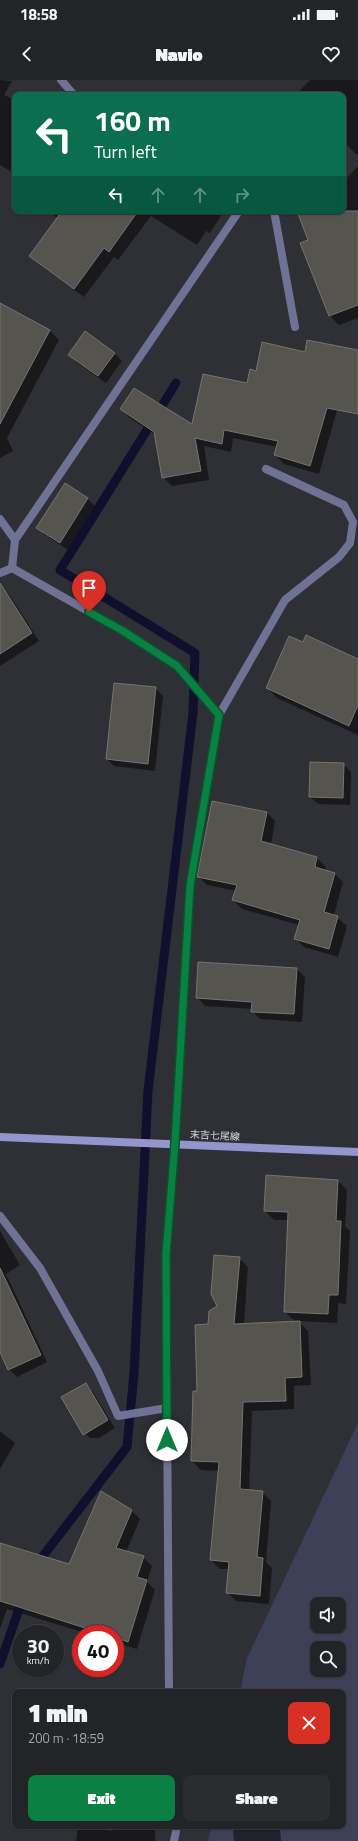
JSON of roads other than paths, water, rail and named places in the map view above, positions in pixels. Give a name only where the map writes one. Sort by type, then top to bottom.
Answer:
[{"type":"main road","name":"末吉七尾線","points":[[0,1137],[175,1143],[358,1152]]},
{"type":"street","points":[[61,80],[71,92]]},
{"type":"street","points":[[12,568],[15,540],[237,214]]},
{"type":"street","points":[[275,214],[295,327]]},
{"type":"street","points":[[169,1689],[166,1254],[175,1143],[190,886],[219,715],[286,600],[339,557],[350,543],[352,522],[344,505],[266,469]]},
{"type":"street","points":[[0,519],[15,540]]},
{"type":"street","points":[[12,568],[123,631],[177,666],[219,715]]},
{"type":"street","points":[[0,573],[12,568]]},
{"type":"street","points":[[0,1216],[40,1268],[98,1371],[118,1416],[167,1408]]},
{"type":"street","points":[[174,1841],[176,1829]]},
{"type":"waterway","points":[[36,1565],[127,1447],[134,1373],[148,1091],[193,713],[195,653],[60,570],[176,383]]},
{"type":"waterway","points":[[0,1664],[23,1597]]}]
